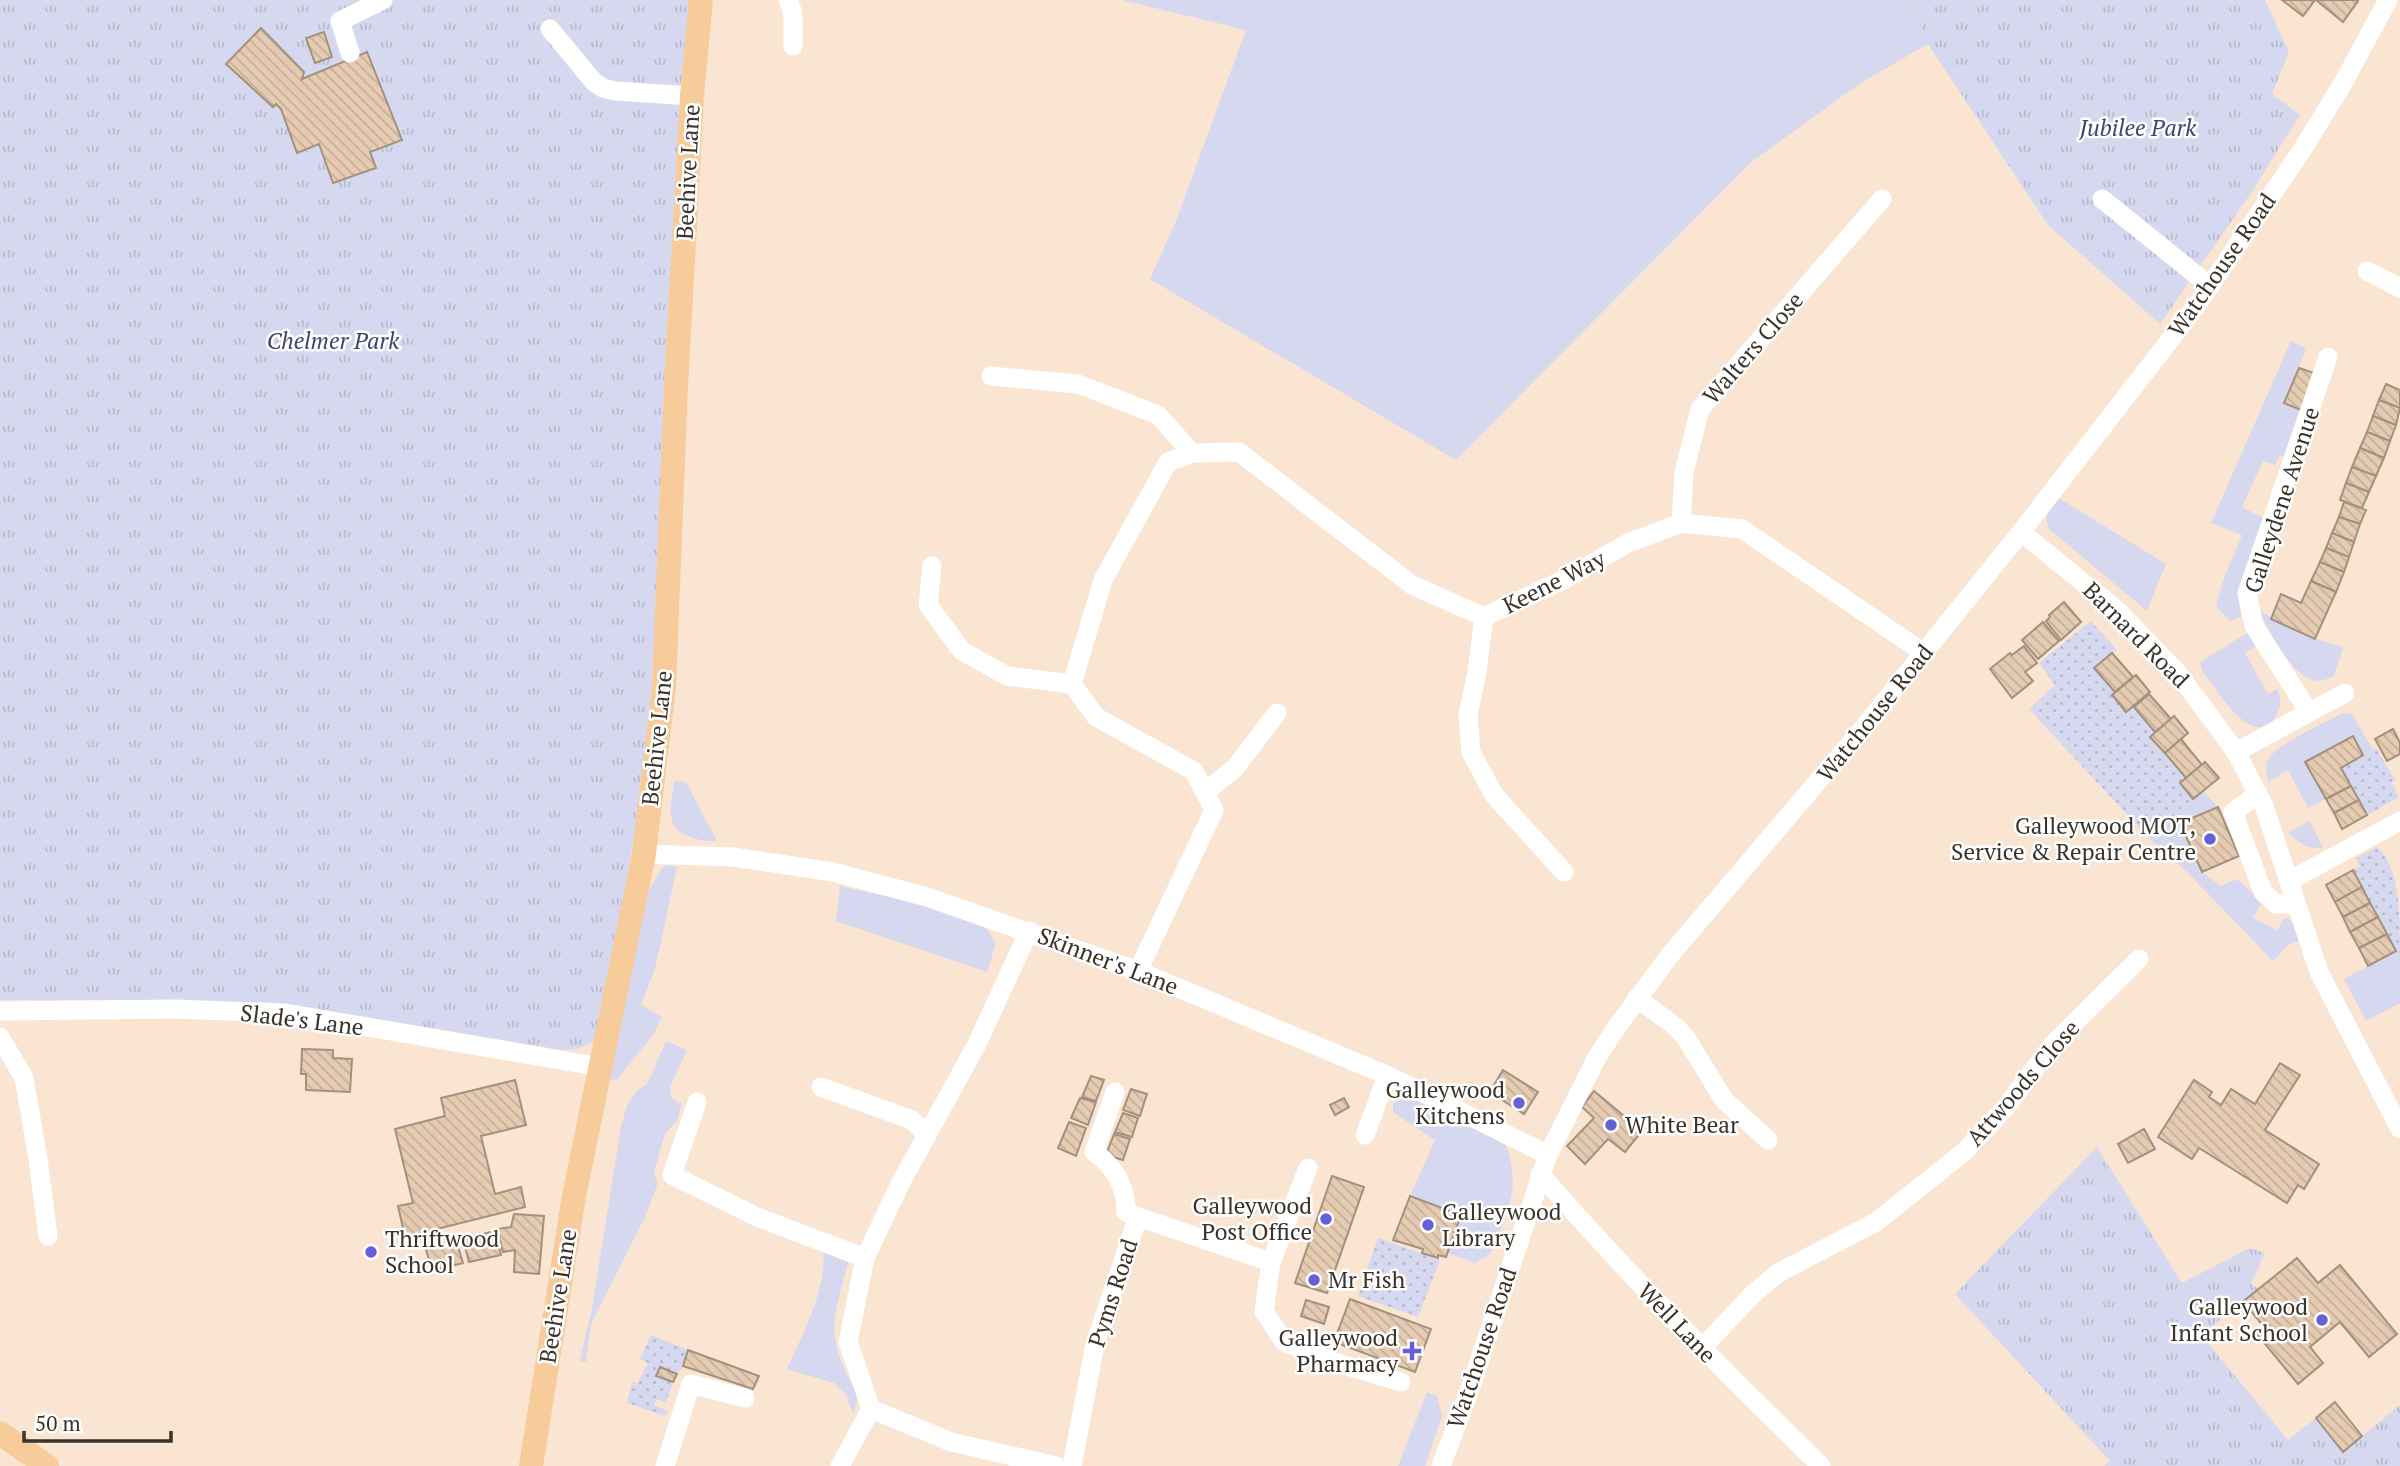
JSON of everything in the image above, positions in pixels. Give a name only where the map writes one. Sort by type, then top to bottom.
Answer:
[{"type":"main road","name":"Beehive Lane","points":[[531,1466],[574,1196],[643,854],[664,686],[676,385],[692,96],[701,0]]},
{"type":"main road","points":[[0,1433],[47,1466]]},
{"type":"street","points":[[351,52],[340,21],[383,0]]},
{"type":"street","points":[[788,0],[793,13],[793,46]]},
{"type":"street","name":"Watchouse Road","points":[[1441,1466],[1490,1329],[1540,1174],[1596,1059],[1637,998],[1924,653],[2021,532],[2210,286],[2309,139],[2348,75],[2388,0]]},
{"type":"street","points":[[550,29],[601,92],[692,96]]},
{"type":"street","points":[[2102,199],[2210,286]]},
{"type":"street","name":"Walters Close","points":[[1681,523],[1684,472],[1700,409],[1882,200]]},
{"type":"street","points":[[2367,271],[2400,288]]},
{"type":"street","name":"Galleydene Avenue","points":[[2309,712],[2254,626],[2247,593],[2328,357]]},
{"type":"street","points":[[991,376],[1078,384],[1158,415],[1192,453]]},
{"type":"street","name":"Keene Way","points":[[1072,684],[1102,580],[1168,462],[1192,453],[1239,452],[1412,585],[1484,617],[1563,580],[1628,543],[1681,523],[1742,529],[1924,653]]},
{"type":"street","name":"Barnard Road","points":[[2021,532],[2117,610],[2176,671],[2236,752],[2258,794],[2319,972],[2399,1125]]},
{"type":"street","points":[[932,566],[928,605],[962,651],[1007,676],[1072,684],[1096,717],[1194,771],[1205,792],[1214,810],[1138,971]]},
{"type":"street","points":[[1484,617],[1468,715],[1471,752],[1494,795],[1564,872]]},
{"type":"street","points":[[2236,752],[2346,693]]},
{"type":"street","points":[[1205,792],[1235,768],[1277,713]]},
{"type":"street","points":[[2258,794],[2233,812],[2263,892],[2276,904],[2296,904]]},
{"type":"street","points":[[2289,881],[2400,821]]},
{"type":"street","name":"Skinner's Lane","points":[[643,854],[733,857],[833,872],[927,897],[1138,971],[1387,1076],[1548,1155]]},
{"type":"street","points":[[840,1466],[871,1409],[848,1342],[865,1258],[901,1182],[976,1046],[1029,931]]},
{"type":"street","name":"Attwoods Close","points":[[1701,1349],[1778,1273],[1876,1222],[1964,1152],[2006,1107],[2054,1042],[2139,959]]},
{"type":"street","points":[[1637,998],[1676,1027],[1686,1038],[1724,1100],[1768,1140]]},
{"type":"street","name":"Slade's Lane","points":[[0,1011],[176,1009],[285,1013],[601,1067]]},
{"type":"street","points":[[0,1037],[23,1078],[38,1159],[48,1236]]},
{"type":"street","points":[[1365,1135],[1387,1076]]},
{"type":"street","points":[[821,1087],[912,1119],[927,1135]]},
{"type":"street","points":[[1115,1093],[1094,1152],[1106,1160],[1122,1186],[1126,1213],[1138,1217]]},
{"type":"street","points":[[697,1102],[672,1175],[757,1217],[865,1258]]},
{"type":"street","points":[[1308,1168],[1270,1262],[1264,1311],[1284,1342],[1337,1363],[1401,1382]]},
{"type":"street","name":"Well Lane","points":[[1540,1174],[1609,1253],[1701,1349],[1821,1466]]},
{"type":"street","name":"Pyms Road","points":[[1072,1466],[1095,1344],[1138,1217],[1270,1262]]},
{"type":"street","points":[[665,1466],[691,1384],[745,1398]]},
{"type":"street","points":[[871,1409],[951,1441],[1031,1464],[1056,1466]]},
{"type":"green space","name":"Chelmer Park","points":[[0,0],[691,0],[652,686],[637,819],[615,950],[596,1039],[588,1044],[576,1049],[562,1050],[286,1004],[179,1000],[0,1000]]},
{"type":"green space","points":[[1122,0],[1910,0],[1928,44],[1859,84],[1750,163],[1456,460],[1150,279],[1176,221],[1246,30]]},
{"type":"green space","name":"Jubilee Park","points":[[1910,0],[2265,0],[2289,52],[2272,94],[2300,115],[2251,193],[2160,324],[2048,225],[1928,44]]},
{"type":"green space","points":[[2291,341],[2306,348],[2285,403],[2309,413],[2293,461],[2280,455],[2275,465],[2263,461],[2242,507],[2267,520],[2239,597],[2241,617],[2230,621],[2216,606],[2224,578],[2242,535],[2211,523]]},
{"type":"green space","points":[[2057,497],[2166,564],[2147,611],[2048,528],[2048,511]]},
{"type":"green space","points":[[2256,606],[2297,631],[2343,647],[2334,676],[2318,681],[2299,672],[2281,651]]},
{"type":"green space","points":[[2091,621],[2117,650],[2095,669],[2115,692],[2112,695],[2126,712],[2134,707],[2155,732],[2150,737],[2186,778],[2180,783],[2193,799],[2148,837],[2029,709],[2055,685],[2039,663]]},
{"type":"green space","points":[[2249,632],[2257,645],[2245,653],[2268,694],[2277,689],[2280,700],[2276,716],[2267,725],[2257,727],[2246,723],[2226,703],[2203,672],[2200,662]]},
{"type":"green space","points":[[2343,713],[2352,714],[2373,750],[2363,755],[2353,737],[2306,763],[2326,799],[2308,808],[2288,770],[2268,782],[2266,771],[2272,754],[2314,727]]},
{"type":"green space","points":[[2376,748],[2395,780],[2391,782],[2399,797],[2367,815],[2341,768]]},
{"type":"green space","points":[[674,781],[686,782],[717,841],[695,839],[675,827],[671,813]]},
{"type":"green space","points":[[2203,791],[2218,807],[2181,823],[2202,872],[2221,886],[2237,879],[2262,902],[2253,918],[2277,930],[2285,917],[2294,923],[2301,940],[2288,945],[2273,961],[2188,873],[2148,837]]},
{"type":"green space","points":[[2310,821],[2323,848],[2303,844],[2288,832]]},
{"type":"green space","points":[[2377,847],[2390,867],[2397,893],[2400,949],[2396,951],[2353,870],[2360,866],[2356,858]]},
{"type":"green space","points":[[665,865],[677,867],[655,969],[641,1005],[662,1017],[653,1035],[618,1078],[607,1079],[634,936],[653,883]]},
{"type":"green space","points":[[840,886],[912,902],[984,925],[996,943],[987,972],[836,921]]},
{"type":"green space","points":[[2400,949],[2400,1003],[2366,1021],[2344,979]]},
{"type":"green space","points":[[666,1041],[687,1050],[670,1087],[671,1097],[682,1103],[677,1120],[665,1134],[662,1143],[654,1174],[658,1183],[645,1217],[591,1324],[586,1362],[580,1361],[592,1308],[621,1127],[627,1105],[637,1091],[648,1083]]},
{"type":"green space","points":[[1412,1098],[1506,1145],[1513,1175],[1507,1214],[1490,1254],[1475,1263],[1447,1253],[1461,1215],[1410,1196],[1435,1140],[1393,1112],[1393,1104],[1398,1099]]},
{"type":"green space","points":[[2097,1147],[2182,1283],[2250,1248],[2265,1253],[2251,1284],[2259,1289],[2201,1335],[2288,1440],[2316,1418],[2343,1452],[2400,1405],[2400,1466],[2104,1466],[2110,1461],[1955,1294]]},
{"type":"green space","points":[[1378,1238],[1440,1260],[1418,1317],[1358,1296]]},
{"type":"green space","points":[[841,1249],[848,1263],[834,1327],[840,1358],[859,1396],[853,1413],[845,1393],[834,1383],[787,1369],[818,1295],[824,1264],[823,1250]]},
{"type":"green space","points":[[651,1335],[688,1350],[683,1366],[677,1374],[660,1367],[656,1375],[673,1382],[666,1403],[657,1399],[654,1405],[668,1411],[665,1416],[627,1403],[632,1382],[638,1383],[648,1363],[640,1359]]},
{"type":"green space","points":[[1427,1392],[1437,1396],[1442,1416],[1425,1466],[1398,1466]]},
{"type":"building","points":[[2282,0],[2315,0],[2303,16]]},
{"type":"building","points":[[2316,0],[2356,0],[2358,1],[2343,22]]},
{"type":"building","points":[[261,28],[304,72],[302,79],[367,52],[402,140],[370,152],[376,168],[333,183],[319,144],[297,153],[281,109],[276,104],[273,107],[226,64]]},
{"type":"building","points":[[324,32],[332,57],[315,63],[306,38]]},
{"type":"building","points":[[2299,368],[2317,374],[2301,410],[2284,403]]},
{"type":"building","points":[[2386,384],[2400,390],[2400,408],[2379,400]]},
{"type":"building","points":[[2379,400],[2400,408],[2396,425],[2373,416]]},
{"type":"building","points":[[2373,416],[2396,425],[2390,441],[2367,432]]},
{"type":"building","points":[[2367,432],[2390,441],[2384,458],[2360,448]]},
{"type":"building","points":[[2360,448],[2384,458],[2376,476],[2352,467]]},
{"type":"building","points":[[2352,467],[2376,476],[2369,492],[2346,483]]},
{"type":"building","points":[[2346,483],[2369,492],[2362,508],[2340,500]]},
{"type":"building","points":[[2344,502],[2366,510],[2360,524],[2339,517]]},
{"type":"building","points":[[2339,517],[2360,524],[2354,542],[2332,533]]},
{"type":"building","points":[[2332,533],[2354,542],[2349,557],[2326,548]]},
{"type":"building","points":[[2326,548],[2349,557],[2344,572],[2320,562]]},
{"type":"building","points":[[2320,562],[2344,572],[2336,592],[2311,581]]},
{"type":"building","points":[[2311,581],[2336,592],[2315,639],[2271,619],[2281,594],[2301,603]]},
{"type":"building","points":[[2064,602],[2081,622],[2061,640],[2046,621]]},
{"type":"building","points":[[2043,622],[2059,641],[2038,659],[2022,640]]},
{"type":"building","points":[[2024,646],[2037,663],[2025,672],[2033,681],[2012,698],[1990,669]]},
{"type":"building","points":[[2112,653],[2133,677],[2115,692],[2094,668]]},
{"type":"building","points":[[2136,675],[2150,692],[2126,712],[2112,695]]},
{"type":"building","points":[[2149,694],[2171,719],[2155,732],[2134,707]]},
{"type":"building","points":[[2174,716],[2188,733],[2165,753],[2150,737]]},
{"type":"building","points":[[2393,729],[2400,743],[2400,754],[2387,761],[2375,739]]},
{"type":"building","points":[[2353,736],[2363,755],[2341,768],[2351,786],[2326,799],[2305,762]]},
{"type":"building","points":[[2181,739],[2202,765],[2186,778],[2165,753]]},
{"type":"building","points":[[2205,762],[2219,778],[2193,799],[2180,783]]},
{"type":"building","points":[[2351,786],[2359,800],[2334,813],[2326,799]]},
{"type":"building","points":[[2359,800],[2367,815],[2342,829],[2334,813]]},
{"type":"building","name":"Galleywood MOT, Service & Repair Centre","points":[[2218,807],[2239,856],[2202,872],[2180,823]]},
{"type":"building","points":[[2353,870],[2362,887],[2335,902],[2326,885]]},
{"type":"building","points":[[2362,887],[2370,903],[2343,917],[2335,902]]},
{"type":"building","points":[[2370,903],[2378,917],[2350,932],[2343,917]]},
{"type":"building","points":[[2378,917],[2387,934],[2359,948],[2350,932]]},
{"type":"building","points":[[2387,934],[2396,951],[2368,966],[2359,948]]},
{"type":"building","points":[[302,1049],[333,1050],[333,1058],[352,1059],[350,1092],[306,1090],[306,1074],[301,1074]]},
{"type":"building","points":[[2280,1063],[2300,1075],[2265,1130],[2319,1164],[2304,1189],[2298,1185],[2287,1203],[2199,1148],[2192,1159],[2158,1137],[2194,1080],[2212,1092],[2209,1097],[2221,1105],[2231,1089],[2255,1104]]},
{"type":"building","name":"Galleywood Kitchens","points":[[1503,1070],[1538,1092],[1524,1114],[1490,1092]]},
{"type":"building","points":[[1091,1076],[1104,1080],[1096,1101],[1082,1097]]},
{"type":"building","points":[[515,1080],[526,1125],[481,1136],[495,1194],[521,1187],[525,1207],[405,1237],[398,1206],[413,1203],[395,1129],[445,1116],[441,1098]]},
{"type":"building","points":[[1131,1089],[1147,1094],[1140,1116],[1123,1110]]},
{"type":"building","name":"White Bear","points":[[1594,1091],[1642,1131],[1625,1152],[1608,1139],[1585,1164],[1567,1146],[1594,1118],[1582,1107]]},
{"type":"building","points":[[1080,1098],[1096,1102],[1088,1125],[1071,1118]]},
{"type":"building","points":[[1344,1098],[1349,1107],[1335,1115],[1330,1105]]},
{"type":"building","points":[[1123,1113],[1138,1118],[1132,1137],[1115,1132]]},
{"type":"building","points":[[1069,1122],[1086,1128],[1076,1156],[1058,1148]]},
{"type":"building","points":[[2144,1129],[2155,1149],[2128,1163],[2118,1144]]},
{"type":"building","points":[[1114,1134],[1130,1139],[1123,1160],[1106,1155]]},
{"type":"building","points":[[1332,1176],[1364,1187],[1327,1293],[1295,1283]]},
{"type":"building","name":"Galleywood Library","points":[[1410,1196],[1461,1215],[1446,1257],[1438,1255],[1438,1258],[1422,1253],[1423,1249],[1393,1240]]},
{"type":"building","points":[[514,1214],[544,1216],[539,1274],[514,1272],[515,1250],[503,1252],[497,1229],[511,1227]]},
{"type":"building","points":[[495,1231],[501,1255],[469,1262],[463,1239]]},
{"type":"building","points":[[456,1240],[463,1263],[432,1271],[426,1249]]},
{"type":"building","name":"Galleywood Infant School","points":[[2297,1258],[2318,1283],[2340,1265],[2397,1334],[2369,1357],[2340,1322],[2310,1347],[2323,1363],[2298,1384],[2257,1334],[2265,1328],[2251,1311],[2243,1318],[2235,1308]]},
{"type":"building","points":[[1350,1299],[1431,1329],[1415,1372],[1334,1342]]},
{"type":"building","points":[[1306,1300],[1329,1307],[1324,1324],[1301,1316]]},
{"type":"building","points":[[688,1350],[759,1376],[753,1389],[683,1366]]},
{"type":"building","points":[[660,1367],[677,1374],[673,1382],[656,1376]]},
{"type":"building","points":[[2335,1402],[2362,1436],[2343,1452],[2316,1418]]},
{"type":"place","name":"Galleywood MOT, Service & Repair Centre","points":[[2210,839]]},
{"type":"place","name":"Galleywood Kitchens","points":[[1519,1103]]},
{"type":"place","name":"White Bear","points":[[1611,1125]]},
{"type":"place","name":"Galleywood Post Office","points":[[1326,1219]]},
{"type":"place","name":"Galleywood Library","points":[[1428,1225]]},
{"type":"place","name":"Thriftwood School","points":[[371,1252]]},
{"type":"place","name":"Mr Fish","points":[[1314,1280]]},
{"type":"place","name":"Galleywood Infant School","points":[[2322,1320]]},
{"type":"place","name":"Galleywood Pharmacy","points":[[1412,1351]]}]
